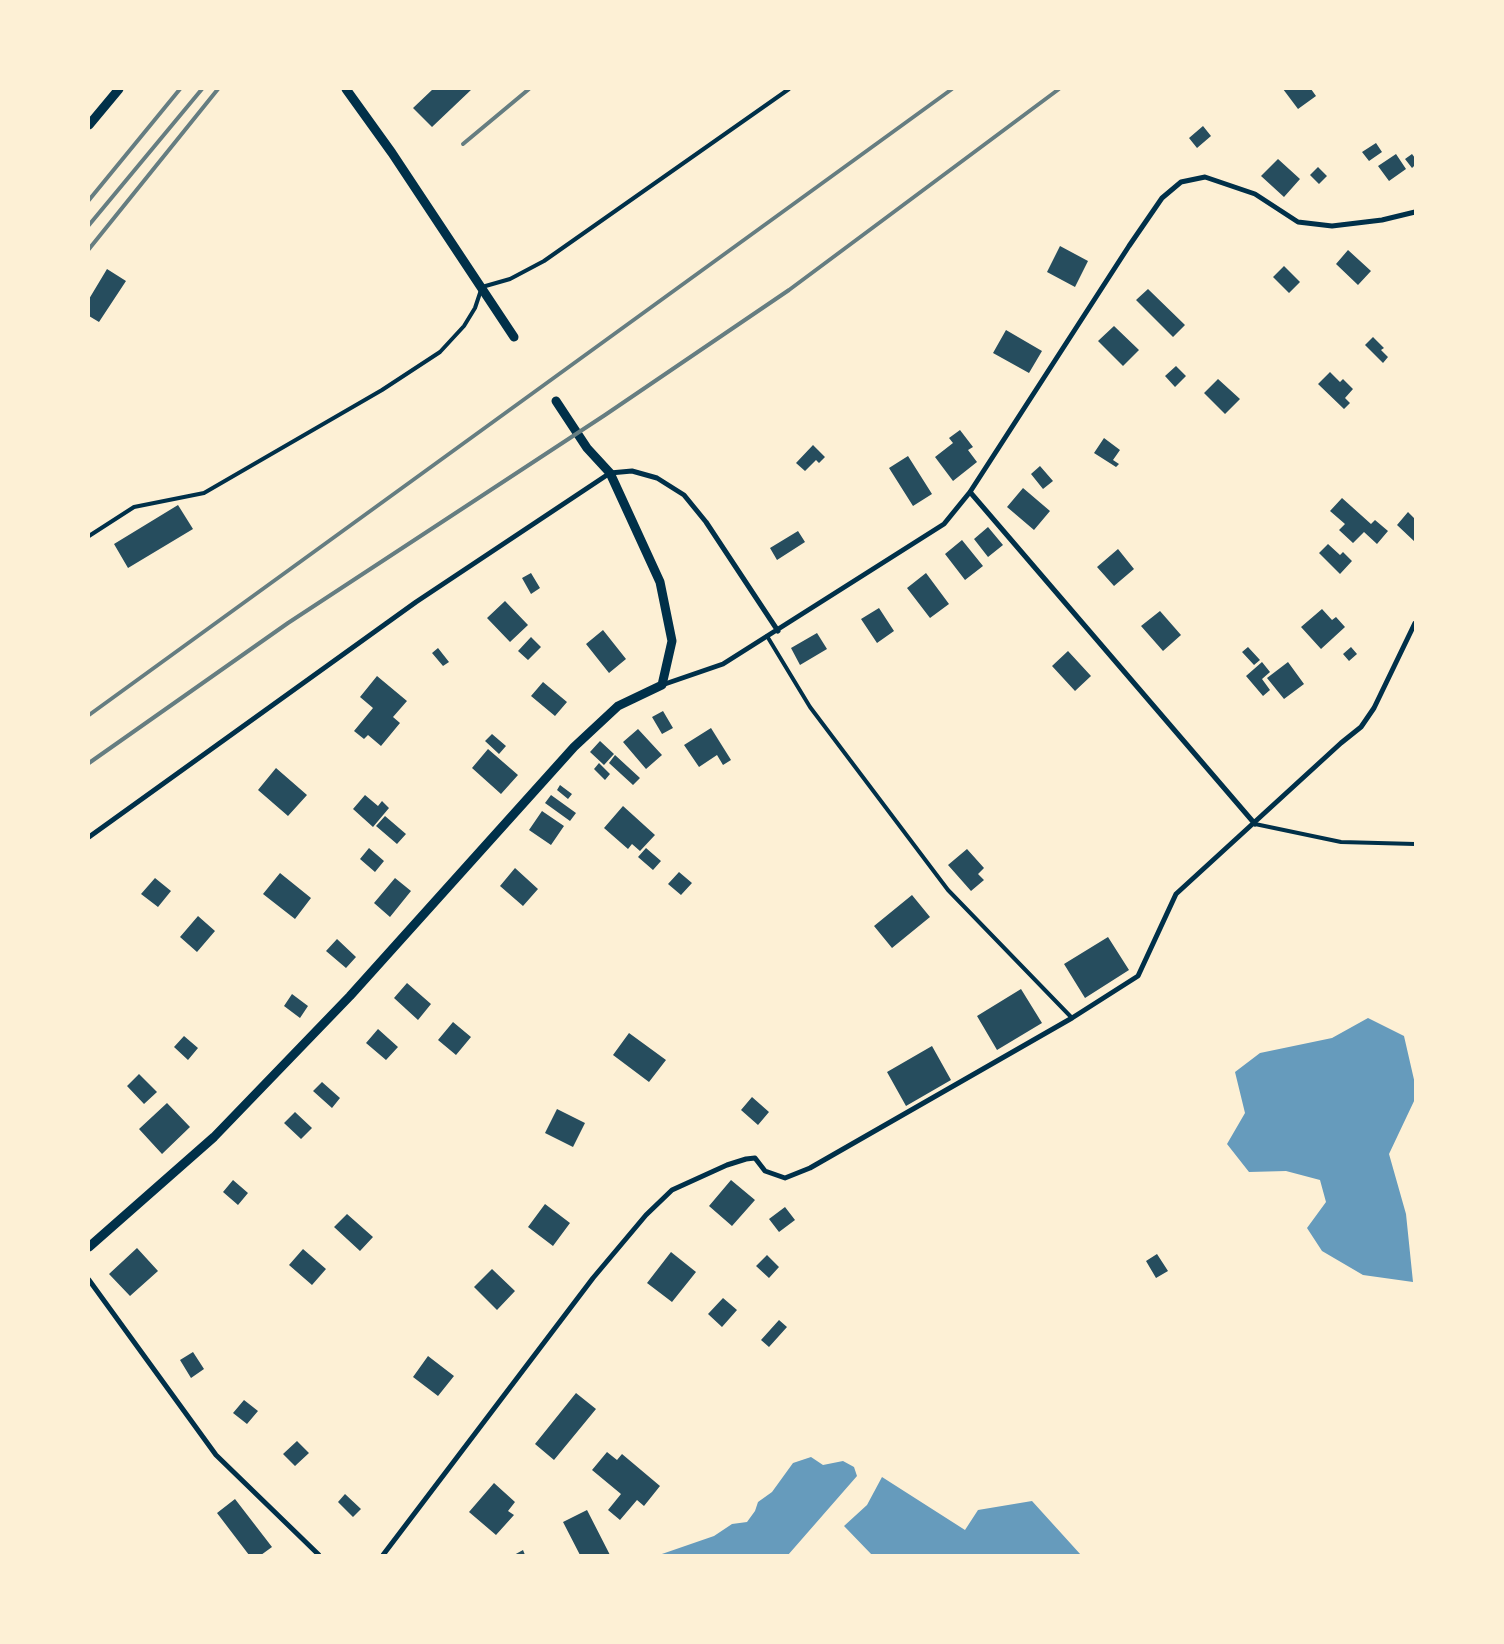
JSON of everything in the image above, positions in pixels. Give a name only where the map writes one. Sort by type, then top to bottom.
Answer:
[{"type":"street","points":[[89,125],[118,89]]},
{"type":"street","points":[[346,89],[482,287],[514,337]]},
{"type":"street","points":[[89,1247],[214,1137],[350,996],[574,747],[618,706],[662,685],[724,664],[944,524],[970,492],[1162,198],[1181,182],[1205,177],[1254,194],[1298,222],[1332,226],[1382,220],[1415,212]]},
{"type":"street","points":[[556,401],[587,448],[610,473],[660,582],[668,611],[672,641],[662,685]]},
{"type":"street","points":[[89,837],[416,602],[610,473],[632,471],[657,478],[684,495],[706,522],[778,631]]},
{"type":"street","points":[[970,492],[1254,824]]},
{"type":"street","points":[[383,1555],[593,1278],[646,1214],[672,1190],[727,1165],[746,1159],[755,1158],[765,1171],[785,1178],[810,1168],[1072,1018],[1138,976],[1176,894],[1341,743],[1361,727],[1374,708],[1415,623]]},
{"type":"street","points":[[89,1280],[216,1455],[319,1555]]},
{"type":"lane","points":[[89,536],[134,507],[204,493],[382,390],[440,352],[464,326],[475,308],[482,287],[510,278],[544,261],[788,89]]},
{"type":"lane","points":[[768,636],[810,707],[948,890],[1072,1018]]},
{"type":"lane","points":[[1254,824],[1341,842],[1415,844]]},
{"type":"water","points":[[1368,1018],[1404,1036],[1415,1084],[1415,1099],[1389,1154],[1406,1214],[1413,1282],[1363,1275],[1322,1251],[1307,1228],[1326,1202],[1320,1180],[1286,1171],[1249,1172],[1227,1144],[1245,1113],[1235,1072],[1260,1053],[1332,1038]]},
{"type":"water","points":[[811,1457],[823,1465],[843,1461],[854,1467],[857,1476],[788,1555],[659,1555],[714,1536],[732,1524],[747,1522],[755,1511],[758,1502],[772,1492],[793,1463]]},
{"type":"water","points":[[882,1477],[965,1530],[978,1510],[1032,1501],[1081,1555],[872,1555],[844,1526],[867,1505]]},
{"type":"building","points":[[433,89],[472,89],[432,127],[413,108]]},
{"type":"building","points":[[1283,89],[1311,89],[1316,96],[1298,109]]},
{"type":"building","points":[[1203,126],[1211,136],[1197,148],[1189,138]]},
{"type":"building","points":[[1376,143],[1382,152],[1369,161],[1362,152]]},
{"type":"building","points":[[1396,154],[1406,169],[1389,181],[1378,166]]},
{"type":"building","points":[[1412,154],[1415,158],[1415,165],[1412,168],[1405,159]]},
{"type":"building","points":[[1278,159],[1300,179],[1284,197],[1261,176]]},
{"type":"building","points":[[1318,167],[1327,176],[1319,184],[1310,175]]},
{"type":"building","points":[[1060,246],[1088,261],[1075,287],[1047,272]]},
{"type":"building","points":[[1348,250],[1371,271],[1358,285],[1336,264]]},
{"type":"building","points":[[1284,266],[1300,282],[1289,293],[1273,277]]},
{"type":"building","points":[[107,269],[126,281],[99,322],[89,316],[89,299]]},
{"type":"building","points":[[1148,289],[1185,325],[1173,337],[1136,300]]},
{"type":"building","points":[[1114,326],[1139,350],[1123,366],[1098,341]]},
{"type":"building","points":[[1006,330],[1042,351],[1029,373],[993,353]]},
{"type":"building","points":[[1373,337],[1384,348],[1381,350],[1388,357],[1383,363],[1365,345]]},
{"type":"building","points":[[1176,366],[1186,376],[1175,387],[1165,376]]},
{"type":"building","points":[[1330,372],[1340,382],[1343,379],[1353,389],[1345,398],[1350,403],[1344,409],[1318,384]]},
{"type":"building","points":[[1218,379],[1240,399],[1225,414],[1204,393]]},
{"type":"building","points":[[960,430],[973,447],[968,450],[977,462],[953,481],[935,457],[953,443],[949,438]]},
{"type":"building","points":[[1104,438],[1120,450],[1113,460],[1119,464],[1116,467],[1094,453]]},
{"type":"building","points":[[813,445],[825,457],[819,463],[816,460],[805,471],[796,463]]},
{"type":"building","points":[[908,456],[932,494],[913,506],[889,468]]},
{"type":"building","points":[[1040,466],[1053,481],[1043,489],[1031,474]]},
{"type":"building","points":[[1023,488],[1050,511],[1034,530],[1007,507]]},
{"type":"building","points":[[1342,498],[1371,524],[1375,520],[1388,531],[1377,544],[1364,532],[1353,543],[1339,530],[1345,524],[1330,511]]},
{"type":"building","points":[[178,505],[193,529],[128,568],[114,544]]},
{"type":"building","points":[[1408,512],[1415,519],[1415,542],[1397,525]]},
{"type":"building","points":[[988,527],[1003,545],[988,557],[974,539]]},
{"type":"building","points":[[798,531],[805,542],[777,560],[770,548]]},
{"type":"building","points":[[962,540],[983,566],[965,580],[945,554]]},
{"type":"building","points":[[1328,544],[1340,555],[1343,552],[1352,561],[1340,574],[1319,553]]},
{"type":"building","points":[[1118,549],[1134,569],[1114,586],[1097,567]]},
{"type":"building","points":[[531,573],[540,588],[531,594],[522,578]]},
{"type":"building","points":[[926,573],[949,604],[930,618],[907,588]]},
{"type":"building","points":[[505,601],[528,625],[510,642],[487,618]]},
{"type":"building","points":[[879,608],[894,631],[877,643],[861,619]]},
{"type":"building","points":[[1322,609],[1332,620],[1336,617],[1345,627],[1321,649],[1301,627]]},
{"type":"building","points":[[1160,611],[1181,635],[1163,651],[1141,626]]},
{"type":"building","points":[[603,630],[626,659],[609,673],[586,644]]},
{"type":"building","points":[[817,633],[827,649],[800,665],[791,648]]},
{"type":"building","points":[[531,637],[541,647],[528,660],[518,651]]},
{"type":"building","points":[[1248,647],[1260,660],[1254,665],[1242,652]]},
{"type":"building","points":[[1351,647],[1357,654],[1349,661],[1343,654]]},
{"type":"building","points":[[438,648],[449,662],[443,666],[432,653]]},
{"type":"building","points":[[1068,651],[1091,676],[1075,691],[1052,666]]},
{"type":"building","points":[[1262,662],[1270,672],[1262,679],[1270,690],[1263,696],[1246,676]]},
{"type":"building","points":[[1288,662],[1304,684],[1284,699],[1267,678]]},
{"type":"building","points":[[377,676],[407,701],[393,717],[400,723],[381,746],[368,735],[364,739],[354,731],[373,708],[360,697]]},
{"type":"building","points":[[543,682],[567,702],[555,716],[531,696]]},
{"type":"building","points":[[663,711],[673,728],[662,734],[652,717]]},
{"type":"building","points":[[711,728],[731,760],[723,765],[717,755],[699,767],[684,745]]},
{"type":"building","points":[[638,729],[662,755],[646,769],[623,742]]},
{"type":"building","points":[[492,734],[506,746],[499,754],[485,741]]},
{"type":"building","points":[[600,741],[614,754],[604,765],[590,752]]},
{"type":"building","points":[[488,749],[518,775],[501,794],[472,768]]},
{"type":"building","points":[[615,755],[640,778],[633,785],[609,763]]},
{"type":"building","points":[[599,763],[610,774],[605,780],[594,769]]},
{"type":"building","points":[[276,768],[307,795],[288,816],[258,790]]},
{"type":"building","points":[[560,785],[572,794],[568,799],[557,790]]},
{"type":"building","points":[[365,795],[378,806],[382,801],[389,808],[373,827],[353,809]]},
{"type":"building","points":[[551,795],[576,813],[570,821],[545,803]]},
{"type":"building","points":[[623,806],[655,835],[640,851],[632,844],[628,849],[604,828]]},
{"type":"building","points":[[542,811],[564,826],[551,845],[529,830]]},
{"type":"building","points":[[385,816],[406,834],[397,844],[376,826]]},
{"type":"building","points":[[369,848],[384,861],[375,872],[360,859]]},
{"type":"building","points":[[646,848],[661,861],[653,870],[638,857]]},
{"type":"building","points":[[967,849],[984,868],[978,874],[984,880],[971,891],[948,865]]},
{"type":"building","points":[[515,868],[538,889],[523,906],[500,886]]},
{"type":"building","points":[[679,872],[692,883],[681,895],[668,884]]},
{"type":"building","points":[[280,873],[311,898],[295,919],[263,894]]},
{"type":"building","points":[[155,878],[171,891],[158,907],[141,894]]},
{"type":"building","points":[[395,878],[411,891],[390,917],[374,903]]},
{"type":"building","points":[[912,895],[930,917],[892,948],[874,926]]},
{"type":"building","points":[[198,916],[215,931],[197,952],[180,937]]},
{"type":"building","points":[[1108,937],[1129,970],[1085,998],[1064,964]]},
{"type":"building","points":[[337,939],[356,957],[346,968],[326,951]]},
{"type":"building","points":[[407,983],[431,1004],[418,1020],[394,998]]},
{"type":"building","points":[[1021,989],[1042,1023],[997,1050],[977,1016]]},
{"type":"building","points":[[292,994],[308,1006],[300,1018],[284,1006]]},
{"type":"building","points":[[453,1022],[471,1037],[456,1055],[438,1040]]},
{"type":"building","points":[[378,1029],[398,1047],[386,1060],[366,1043]]},
{"type":"building","points":[[629,1033],[666,1060],[649,1082],[613,1055]]},
{"type":"building","points":[[184,1036],[198,1048],[188,1060],[174,1047]]},
{"type":"building","points":[[932,1046],[951,1080],[906,1106],[887,1072]]},
{"type":"building","points":[[139,1074],[157,1092],[144,1104],[127,1086]]},
{"type":"building","points":[[322,1082],[340,1098],[332,1108],[313,1091]]},
{"type":"building","points":[[752,1097],[769,1112],[758,1125],[741,1110]]},
{"type":"building","points":[[167,1103],[190,1127],[162,1154],[139,1129]]},
{"type":"building","points":[[557,1109],[585,1123],[573,1147],[545,1133]]},
{"type":"building","points":[[295,1112],[312,1128],[301,1139],[284,1123]]},
{"type":"building","points":[[233,1180],[248,1193],[238,1205],[223,1192]]},
{"type":"building","points":[[731,1180],[755,1200],[732,1226],[709,1206]]},
{"type":"building","points":[[545,1204],[570,1223],[553,1246],[528,1227]]},
{"type":"building","points":[[785,1207],[795,1220],[779,1232],[769,1219]]},
{"type":"building","points":[[347,1214],[373,1237],[360,1251],[334,1227]]},
{"type":"building","points":[[137,1248],[158,1271],[130,1296],[109,1274]]},
{"type":"building","points":[[303,1249],[326,1269],[312,1285],[289,1265]]},
{"type":"building","points":[[671,1252],[696,1272],[672,1302],[647,1283]]},
{"type":"building","points":[[1157,1254],[1168,1271],[1156,1278],[1146,1261]]},
{"type":"building","points":[[767,1255],[779,1267],[769,1278],[756,1266]]},
{"type":"building","points":[[492,1269],[515,1291],[497,1310],[474,1287]]},
{"type":"building","points":[[723,1298],[737,1310],[722,1327],[708,1314]]},
{"type":"building","points":[[779,1320],[787,1327],[769,1347],[761,1340]]},
{"type":"building","points":[[193,1352],[204,1369],[191,1378],[180,1360]]},
{"type":"building","points":[[428,1356],[454,1376],[438,1396],[413,1377]]},
{"type":"building","points":[[576,1393],[596,1409],[554,1460],[535,1444]]},
{"type":"building","points":[[244,1400],[258,1411],[247,1424],[233,1413]]},
{"type":"building","points":[[297,1441],[309,1453],[295,1466],[283,1454]]},
{"type":"building","points":[[607,1452],[617,1460],[622,1454],[660,1486],[644,1506],[637,1500],[620,1520],[608,1510],[621,1494],[592,1470]]},
{"type":"building","points":[[494,1483],[515,1502],[508,1511],[514,1515],[496,1535],[469,1512]]},
{"type":"building","points":[[345,1494],[361,1509],[353,1517],[338,1502]]},
{"type":"building","points":[[235,1499],[272,1547],[261,1555],[249,1555],[217,1513]]},
{"type":"building","points":[[587,1510],[610,1555],[580,1555],[563,1522]]},
{"type":"building","points":[[523,1550],[525,1555],[514,1555]]},
{"type":"railway","points":[[89,200],[180,89]]},
{"type":"railway","points":[[89,225],[202,89]]},
{"type":"railway","points":[[89,249],[218,89]]},
{"type":"railway","points":[[463,144],[529,89]]},
{"type":"railway","points":[[89,715],[952,89]]},
{"type":"railway","points":[[89,763],[288,623],[605,415],[789,290],[1059,89]]}]
